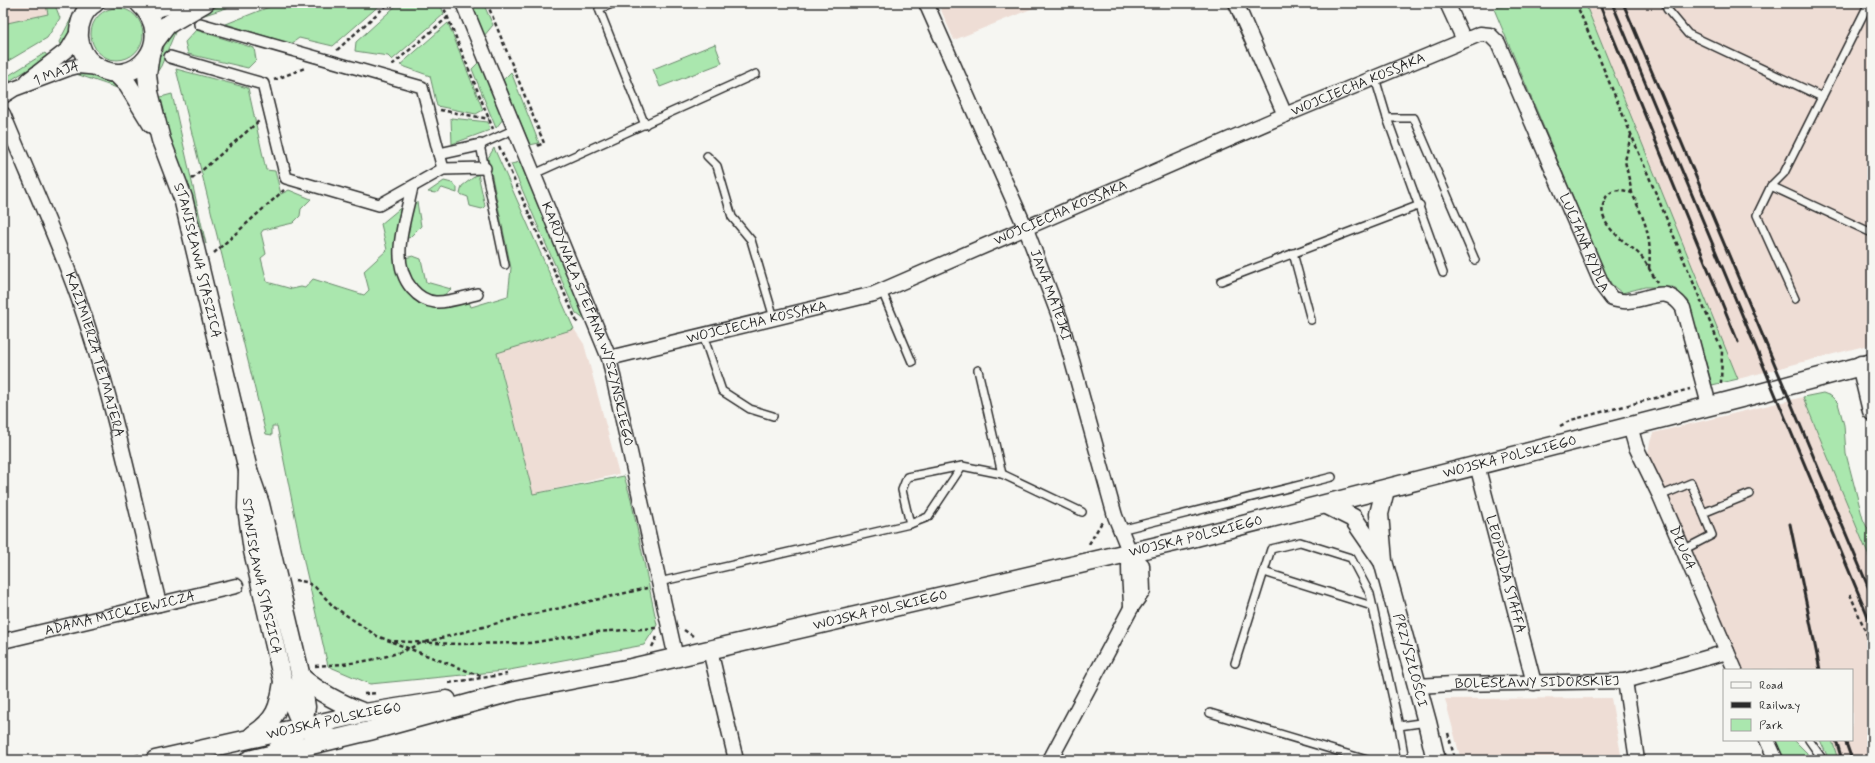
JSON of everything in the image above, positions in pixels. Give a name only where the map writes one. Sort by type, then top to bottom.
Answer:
[{"type":"street","points":[[95,3],[85,12],[78,32],[79,43],[83,53],[90,62],[99,68],[116,73],[126,72],[136,68],[153,47],[167,25],[204,3]]},
{"type":"street","points":[[140,3],[159,7],[176,3]]},
{"type":"street","name":"STANISŁAWA STASZICA","points":[[140,3],[153,19],[156,30],[148,80],[162,140],[183,198],[248,470],[260,504],[308,671],[306,707],[302,726]]},
{"type":"street","name":"KARDYNAŁA STEFANA WYSZYŃSKIEGO","points":[[463,3],[608,358],[676,658]]},
{"type":"street","name":"JANA MATEJKI","points":[[926,3],[1026,229],[1061,322],[1120,530],[1130,552]]},
{"type":"street","points":[[1236,3],[1285,116]]},
{"type":"street","points":[[1447,3],[1464,40]]},
{"type":"street","points":[[200,24],[422,87],[443,169]]},
{"type":"street","name":"1 MAJA","points":[[9,93],[68,49],[78,32]]},
{"type":"street","name":"WOJCIECHA KOSSAKA","points":[[608,358],[882,291],[1464,40],[1480,34],[1490,35],[1498,43]]},
{"type":"street","name":"LUCJANA RYDLA","points":[[1498,43],[1603,287],[1612,299],[1627,302],[1656,295],[1667,295]]},
{"type":"street","points":[[170,57],[262,84],[286,178],[379,205],[443,169],[485,168]]},
{"type":"street","name":"1 MAJA","points":[[9,93],[74,67],[88,66],[99,68]]},
{"type":"street","points":[[116,73],[128,85],[162,140]]},
{"type":"street","name":"KAZIMIERZA TETMAJERA","points":[[3,114],[69,274],[82,310],[119,439],[159,604]]},
{"type":"street","points":[[439,154],[480,145]]},
{"type":"street","points":[[412,187],[399,251],[402,271],[409,286],[417,296],[436,302],[477,294]]},
{"type":"street","points":[[1667,295],[1676,299],[1683,308],[1709,405]]},
{"type":"street","points":[[1866,364],[1872,411]]},
{"type":"street","name":"WOJSKA POLSKIEGO","points":[[248,760],[515,692],[676,658],[1327,505],[1866,364]]},
{"type":"street","name":"DŁUGA","points":[[1630,426],[1636,448],[1660,496],[1735,669]]},
{"type":"street","name":"LEOPOLDA STAFFA","points":[[1477,465],[1534,683]]},
{"type":"street","name":"STANISŁAWA STASZICA","points":[[248,470],[248,508],[253,551],[283,681]]},
{"type":"street","name":"PRZYSZŁOŚCI","points":[[1385,490],[1379,514],[1383,561],[1436,760]]},
{"type":"street","name":"PRZYSZŁOŚCI","points":[[1327,505],[1353,518],[1383,561]]},
{"type":"street","points":[[1050,760],[1132,608],[1128,570],[1130,552]]},
{"type":"street","name":"ADAMA MICKIEWICZA","points":[[3,642],[236,586]]},
{"type":"street","points":[[710,650],[736,760]]},
{"type":"street","points":[[1625,681],[1727,652]]},
{"type":"street","points":[[308,671],[316,690],[336,702],[365,713]]},
{"type":"street","points":[[283,681],[302,726],[311,732],[335,739]]},
{"type":"street","points":[[248,738],[266,726],[273,718],[278,709],[283,681]]},
{"type":"street","name":"BOLESŁAWY SIDORSKIEJ","points":[[1417,686],[1625,681],[1637,760]]},
{"type":"street","name":"WOJSKA POLSKIEGO","points":[[155,760],[365,713],[422,703],[515,692]]},
{"type":"street","points":[[273,754],[302,726]]},
{"type":"street","points":[[1767,741],[1776,760]]},
{"type":"lane","points":[[614,3],[599,9],[645,125]]},
{"type":"lane","points":[[1666,3],[1667,9],[1688,34],[1822,97]]},
{"type":"lane","points":[[1795,299],[1757,215],[1771,186],[1784,173],[1869,3]]},
{"type":"lane","points":[[534,174],[756,74]]},
{"type":"lane","points":[[1375,78],[1387,118],[1420,205],[1443,273]]},
{"type":"lane","points":[[1387,118],[1414,118],[1475,260]]},
{"type":"lane","points":[[505,265],[480,145],[515,129]]},
{"type":"lane","points":[[707,156],[718,166],[732,217],[751,240],[774,318]]},
{"type":"lane","points":[[1771,186],[1872,233]]},
{"type":"lane","points":[[1221,281],[1420,205]]},
{"type":"lane","points":[[1293,253],[1311,320]]},
{"type":"lane","points":[[882,291],[912,362]]},
{"type":"lane","points":[[703,335],[722,391],[750,410],[773,416]]},
{"type":"lane","points":[[978,370],[1002,474]]},
{"type":"lane","points":[[659,582],[910,524],[928,517],[962,466]]},
{"type":"lane","points":[[910,524],[902,490],[907,477],[962,466],[1002,474],[1082,512]]},
{"type":"lane","points":[[1120,530],[1332,477]]},
{"type":"lane","points":[[1660,496],[1691,483],[1712,535],[1683,550]]},
{"type":"lane","points":[[1703,513],[1750,494]]},
{"type":"lane","points":[[1235,663],[1271,549],[1300,542],[1351,558],[1370,594],[1405,760]]},
{"type":"lane","points":[[1264,572],[1372,606]]},
{"type":"lane","points":[[1210,713],[1367,760]]},
{"type":"lane","points":[[1399,726],[1427,722]]},
{"type":"lane","points":[[1810,741],[1823,760]]},
{"type":"path","points":[[442,3],[489,119],[495,138],[580,327]]},
{"type":"path","points":[[487,3],[544,143],[505,161]]},
{"type":"path","points":[[1576,3],[1722,351],[1721,384]]},
{"type":"path","points":[[380,75],[448,17]]},
{"type":"path","points":[[428,108],[489,119]]},
{"type":"path","points":[[191,179],[269,111]]},
{"type":"path","points":[[1631,135],[1625,161],[1632,193],[1648,227],[1650,241],[1649,268]]},
{"type":"path","points":[[214,253],[281,194],[292,180]]},
{"type":"path","points":[[1632,193],[1623,190],[1613,191],[1605,197],[1602,209],[1606,223],[1612,232],[1641,256],[1667,295]]},
{"type":"path","points":[[295,580],[306,582],[315,587],[334,607],[377,636],[484,678]]},
{"type":"path","points":[[308,671],[358,664],[410,649],[423,642],[517,618],[631,592]]},
{"type":"path","points":[[1850,594],[1872,647]]},
{"type":"path","points":[[390,641],[457,644],[530,643],[597,632],[658,628],[659,633],[650,651]]},
{"type":"path","points":[[445,684],[514,674]]},
{"type":"path","points":[[360,694],[383,693]]},
{"type":"shaded area","points":[[3,3],[54,3],[55,5],[48,14],[3,24]]},
{"type":"shaded area","points":[[938,3],[1046,3],[954,40]]},
{"type":"shaded area","points":[[1585,3],[1872,3],[1872,344],[1738,379]]},
{"type":"shaded area","points":[[574,329],[584,344],[619,474],[533,494],[497,350]]},
{"type":"shaded area","points":[[1803,397],[1872,564],[1872,760],[1838,760],[1832,741],[1853,741],[1853,669],[1741,669],[1648,454],[1653,433]]},
{"type":"shaded area","points":[[1611,698],[1622,760],[1461,760],[1445,699]]},
{"type":"green space","points":[[48,3],[55,5],[60,18],[47,38],[3,64],[3,24],[48,14],[46,5]]},
{"type":"green space","points":[[79,3],[84,3],[71,34],[62,49],[59,42]]},
{"type":"green space","points":[[224,3],[242,3],[192,19]]},
{"type":"green space","points":[[279,3],[382,3],[333,46],[299,38],[291,44],[226,24]]},
{"type":"green space","points":[[399,3],[440,3],[444,14],[392,60],[388,56],[355,51],[356,42]]},
{"type":"green space","points":[[473,3],[483,3],[493,25],[484,36],[472,5]]},
{"type":"green space","points":[[1510,3],[1585,3],[1738,379],[1712,385],[1688,300],[1673,287],[1645,287],[1622,293],[1612,285],[1605,273],[1494,9]]},
{"type":"green space","points":[[117,8],[127,10],[135,16],[141,24],[143,34],[141,44],[135,52],[127,58],[117,60],[107,58],[99,52],[93,44],[91,34],[93,24],[99,16],[107,10]]},
{"type":"green space","points":[[448,23],[483,110],[476,114],[437,106],[430,76],[400,65]]},
{"type":"green space","points":[[174,26],[176,30],[161,66],[152,80],[155,62],[163,51],[166,36]]},
{"type":"green space","points":[[196,30],[254,48],[256,60],[248,68],[188,54],[185,42]]},
{"type":"green space","points":[[715,44],[722,63],[660,87],[653,69]]},
{"type":"green space","points":[[45,53],[48,57],[3,85],[3,79]]},
{"type":"green space","points":[[479,62],[503,119],[496,128],[472,69]]},
{"type":"green space","points":[[176,69],[248,88],[266,170],[275,171],[281,194],[289,190],[311,199],[301,209],[300,216],[293,223],[263,230],[261,233],[266,254],[261,258],[267,282],[292,289],[301,287],[305,288],[313,279],[364,295],[369,290],[364,271],[387,250],[381,224],[404,205],[395,247],[396,267],[408,290],[419,304],[437,307],[469,302],[471,307],[508,296],[511,268],[488,158],[494,148],[574,329],[497,353],[533,494],[624,476],[631,499],[657,625],[644,645],[504,671],[370,684],[328,666],[305,566],[277,426],[272,426],[272,435],[266,434]]},
{"type":"green space","points":[[74,72],[90,72],[102,79],[118,84],[126,91],[76,74]]},
{"type":"green space","points":[[511,72],[539,143],[530,145],[503,80]]},
{"type":"green space","points":[[172,94],[206,244],[157,98]]},
{"type":"green space","points":[[451,118],[488,122],[490,130],[452,144]]},
{"type":"green space","points":[[520,162],[586,321],[576,313],[511,164]]},
{"type":"green space","points":[[478,174],[485,206],[482,209],[470,206],[468,197],[460,194],[462,186]]},
{"type":"green space","points":[[444,181],[452,183],[457,187],[457,193],[442,188],[436,193],[428,192]]},
{"type":"green space","points":[[417,202],[421,226],[409,238],[406,237],[412,205]]},
{"type":"green space","points":[[413,256],[421,259],[426,282],[451,289],[442,296],[434,298],[427,296],[415,283],[401,259]]},
{"type":"green space","points":[[1823,393],[1831,396],[1838,403],[1844,425],[1846,454],[1863,519],[1872,538],[1872,564],[1803,397]]},
{"type":"green space","points":[[1775,741],[1795,741],[1807,753],[1808,760],[1783,760],[1776,748]]},
{"type":"green space","points":[[1820,741],[1832,741],[1838,760],[1829,760]]},
{"type":"railway","points":[[1599,3],[1738,342]]},
{"type":"railway","points":[[1612,3],[1872,626]]},
{"type":"railway","points":[[1623,3],[1872,596]]},
{"type":"railway","points":[[1790,524],[1820,669]]},
{"type":"railway","points":[[1836,741],[1842,760]]},
{"type":"railway","points":[[1845,741],[1852,760]]}]
